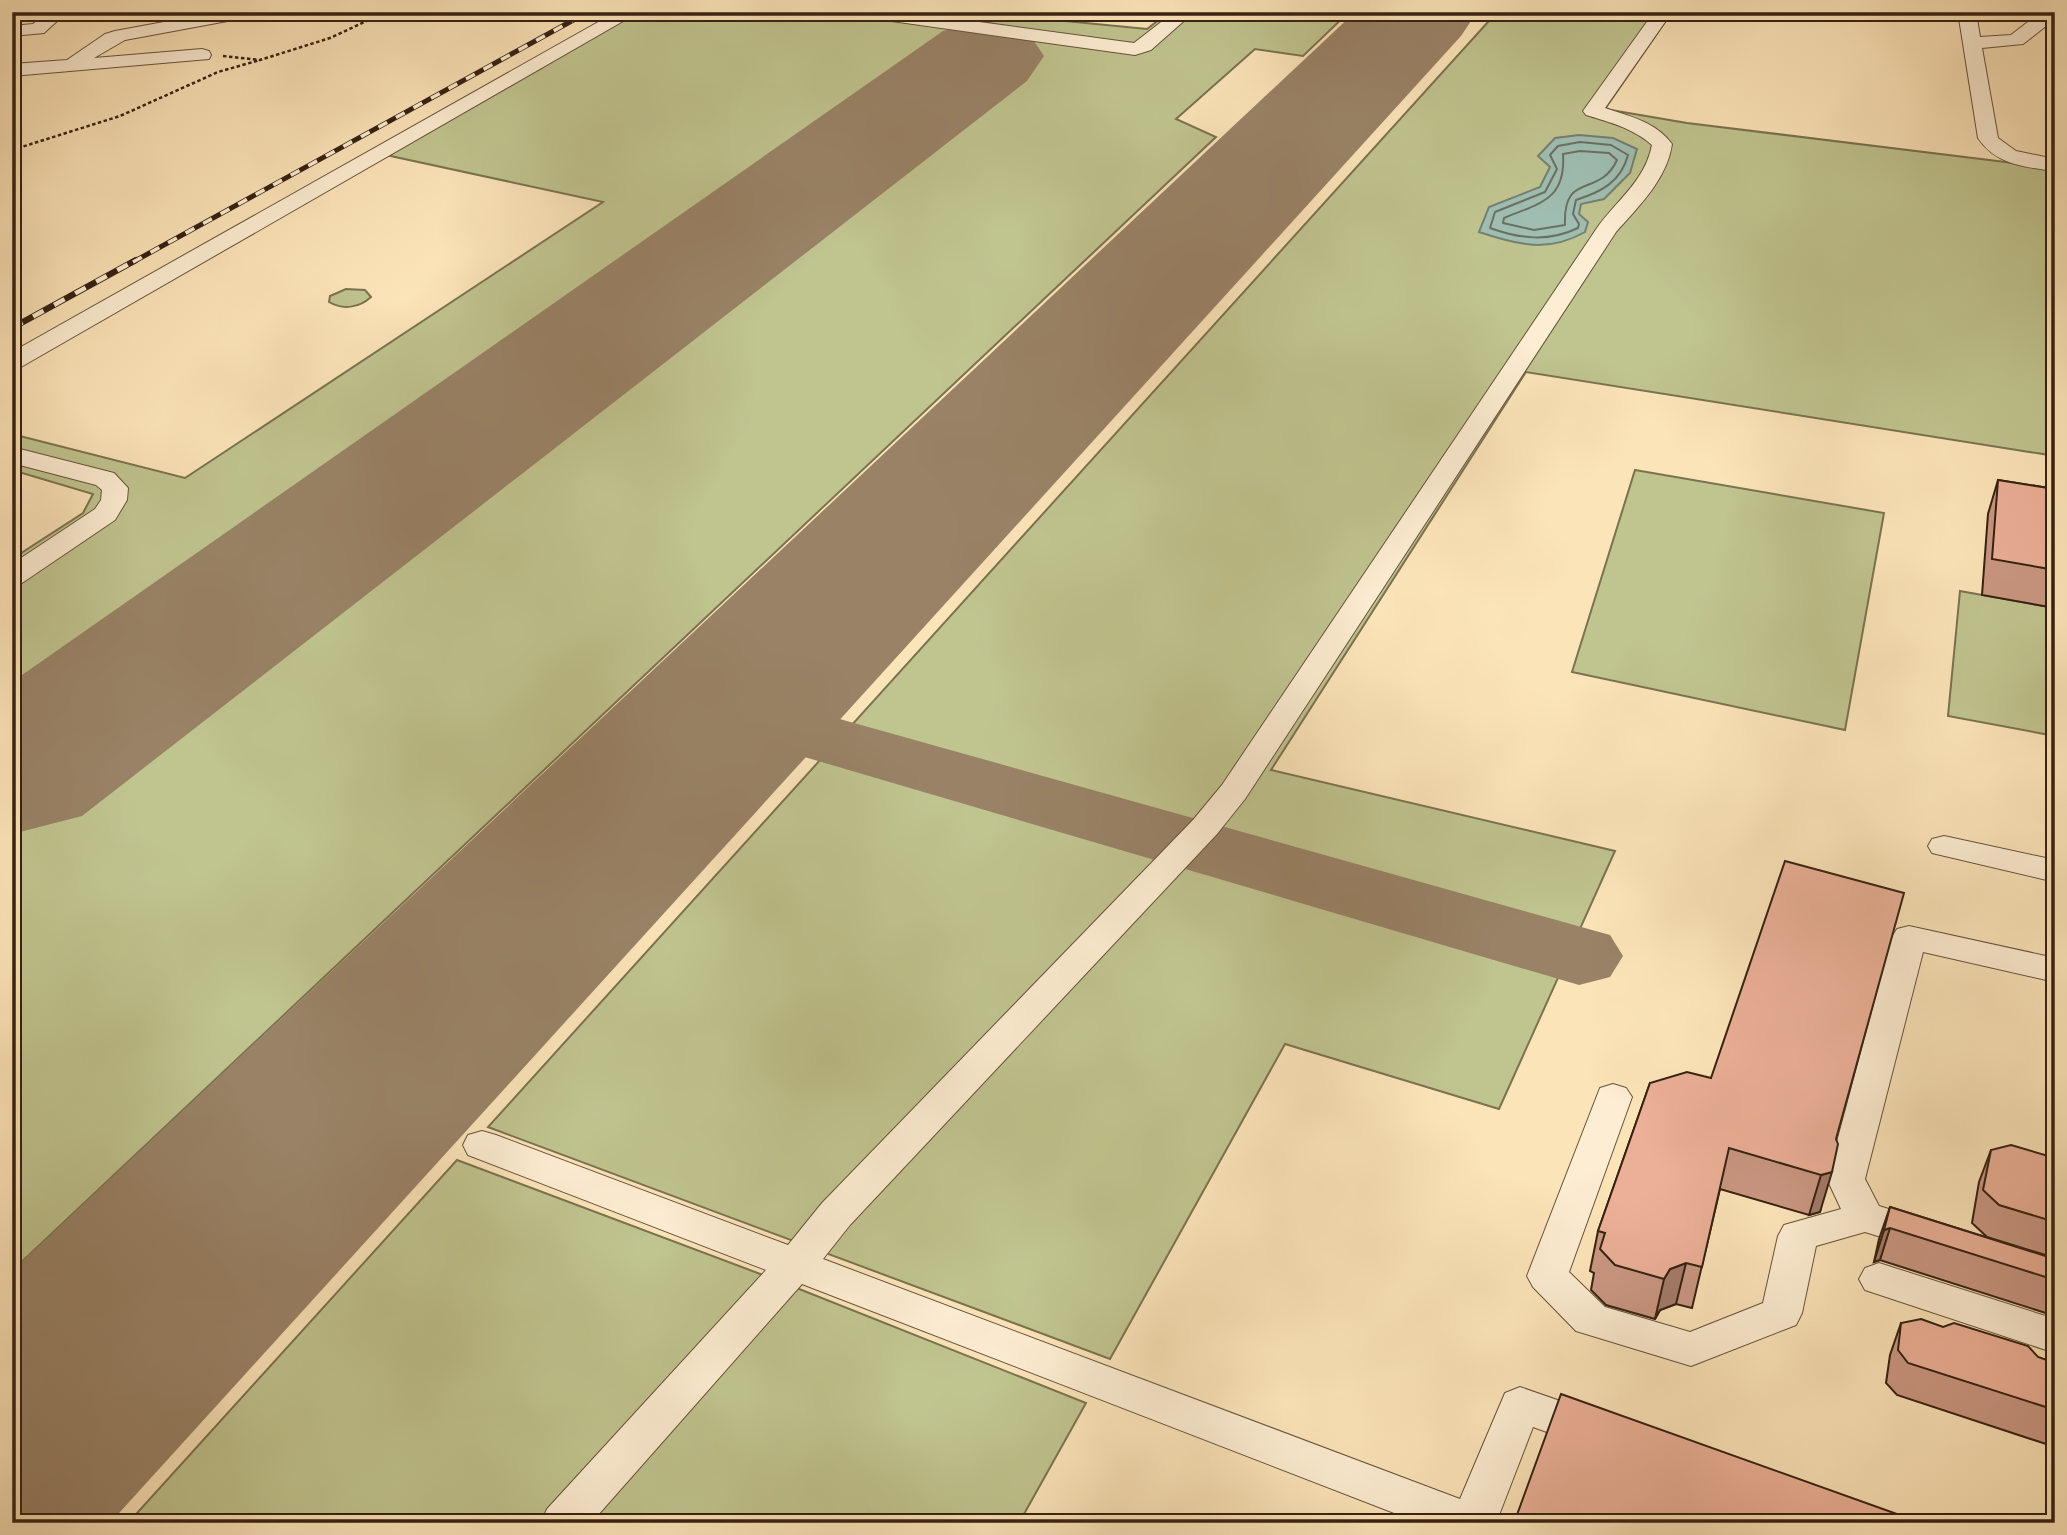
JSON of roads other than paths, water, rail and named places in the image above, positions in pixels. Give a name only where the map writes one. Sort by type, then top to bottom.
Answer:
[{"type":"street","points":[[12,31],[38,29],[58,12]]},
{"type":"street","points":[[72,64],[112,38],[249,12]]},
{"type":"street","points":[[12,362],[630,12]]},
{"type":"street","points":[[863,12],[1135,49],[1144,46],[1185,12]]},
{"type":"street","points":[[564,1523],[795,1265],[836,1214],[1205,827],[1234,792],[1608,228],[1632,201],[1661,157],[1662,144],[1653,134],[1635,124],[1593,111],[1663,12]]},
{"type":"street","points":[[1967,12],[1988,138],[1994,149],[2013,158],[2055,165]]},
{"type":"street","points":[[1973,43],[2016,40],[2053,12]]},
{"type":"street","points":[[12,70],[202,55]]},
{"type":"street","points":[[12,455],[105,479],[115,488],[114,499],[106,514],[12,577]]},
{"type":"street","points":[[1944,846],[2055,872]]},
{"type":"street","points":[[1866,1217],[1846,1179],[1909,937],[2055,970]]},
{"type":"street","points":[[1613,1097],[1547,1276],[1591,1319],[1691,1349],[1781,1312],[1798,1236],[1866,1217],[1954,1245]]},
{"type":"street","points":[[482,1145],[1472,1523],[1520,1405],[1625,1441]]},
{"type":"street","points":[[1879,1279],[2055,1336]]},
{"type":"water","points":[[1579,135],[1613,138],[1637,149],[1630,173],[1604,199],[1581,204],[1579,214],[1588,222],[1585,232],[1558,243],[1533,245],[1479,232],[1489,207],[1540,187],[1550,167],[1538,156],[1555,138]]},
{"type":"railway","points":[[133,262],[588,12]]},
{"type":"railway","points":[[12,328],[136,260]]}]
